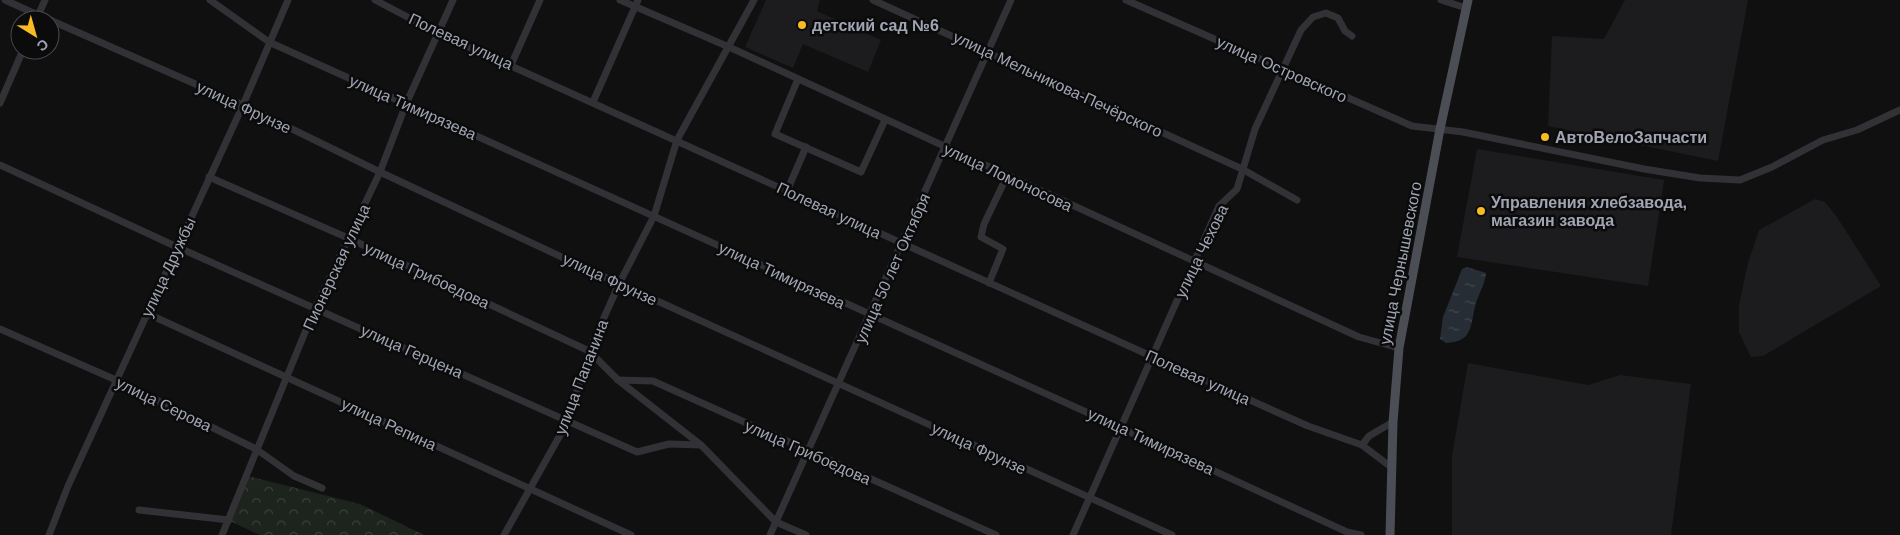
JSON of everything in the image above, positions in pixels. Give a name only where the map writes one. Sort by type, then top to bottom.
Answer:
[{"type":"main road","name":"улица Чернышевского","points":[[1390,535],[1393,422],[1399,348],[1440,129],[1467,4]]},
{"type":"street","name":"улица Фрунзе","points":[[5,0],[23,10]]},
{"type":"street","name":"улица Тимирязева","points":[[210,0],[269,42],[870,315],[1120,426],[1348,532],[1361,535]]},
{"type":"street","name":"улица Дружбы","points":[[49,535],[68,486],[176,247],[243,105],[288,0]]},
{"type":"street","name":"Полевая улица","points":[[375,0],[438,33],[1150,356],[1308,426],[1362,445],[1391,467]]},
{"type":"street","name":"Пионерская улица","points":[[222,535],[315,308],[380,172],[406,104],[453,0]]},
{"type":"street","points":[[511,65],[540,0]]},
{"type":"street","name":"улица Ломоносова","points":[[620,0],[636,3],[1359,338],[1399,348]]},
{"type":"street","name":"улица Папанина","points":[[504,535],[568,421],[589,351],[619,284],[654,216],[677,140],[754,0]]},
{"type":"street","name":"улица Мельникова-Печёрского","points":[[873,0],[1242,168],[1297,200]]},
{"type":"street","name":"улица 50 лет Октября","points":[[770,535],[1012,0]]},
{"type":"street","name":"улица Островского","points":[[1126,0],[1412,126],[1440,129],[1644,169],[1700,178],[1740,180],[1772,167],[1823,140],[1857,130],[1900,110]]},
{"type":"street","points":[[1441,0],[1467,4]]},
{"type":"street","points":[[593,102],[636,3]]},
{"type":"street","name":"улица Чехова","points":[[1073,535],[1150,356],[1219,206],[1237,188],[1256,130],[1302,30],[1313,17],[1326,12],[1338,18],[1345,31],[1352,36]]},
{"type":"street","name":"улица Фрунзе","points":[[60,24],[243,105],[380,172],[619,284],[1172,535]]},
{"type":"street","points":[[0,103],[19,60]]},
{"type":"street","points":[[798,79],[775,134],[861,172],[885,120]]},
{"type":"street","points":[[787,191],[806,147]]},
{"type":"street","name":"улица Герцена","points":[[0,165],[176,247],[637,452],[669,444],[702,445]]},
{"type":"street","points":[[989,283],[1003,249],[981,237],[984,224],[1007,176]]},
{"type":"street","name":"улица Грибоедова","points":[[209,177],[348,238],[589,351],[618,380],[702,445]]},
{"type":"street","name":"улица Репина","points":[[146,313],[631,535]]},
{"type":"street","name":"улица Серова","points":[[0,329],[116,380],[256,449],[294,476],[322,488]]},
{"type":"street","name":"улица Грибоедова","points":[[618,380],[653,381],[996,535]]},
{"type":"street","points":[[1362,445],[1369,436],[1383,426],[1393,422]]},
{"type":"street","points":[[702,445],[776,522],[806,535]]},
{"type":"street","points":[[140,510],[229,520]]},
{"type":"shaded area","name":"детский сад №6","points":[[766,0],[820,0],[817,11],[881,40],[868,72],[803,44],[793,68],[745,47]]},
{"type":"shaded area","points":[[1625,0],[1748,0],[1718,161],[1548,126],[1552,36],[1604,39]]},
{"type":"shaded area","points":[[1477,149],[1664,180],[1648,286],[1457,257]]},
{"type":"shaded area","points":[[1815,199],[1825,202],[1837,217],[1881,286],[1763,356],[1751,357],[1739,332],[1739,305],[1748,263],[1759,230]]},
{"type":"shaded area","points":[[1468,363],[1588,385],[1620,375],[1691,384],[1671,535],[1452,535],[1452,456]]},
{"type":"green space","points":[[248,476],[360,504],[424,535],[260,535],[230,521]]},
{"type":"water","points":[[1467,267],[1486,273],[1484,281],[1471,325],[1466,335],[1455,342],[1446,343],[1440,339],[1443,317],[1462,269]]},
{"type":"place","name":"детский сад №6","points":[[802,25]]},
{"type":"place","name":"АвтоВелоЗапчасти","points":[[1545,137]]},
{"type":"place","name":"Управления хлебзавода, магазин завода","points":[[1481,211]]}]
